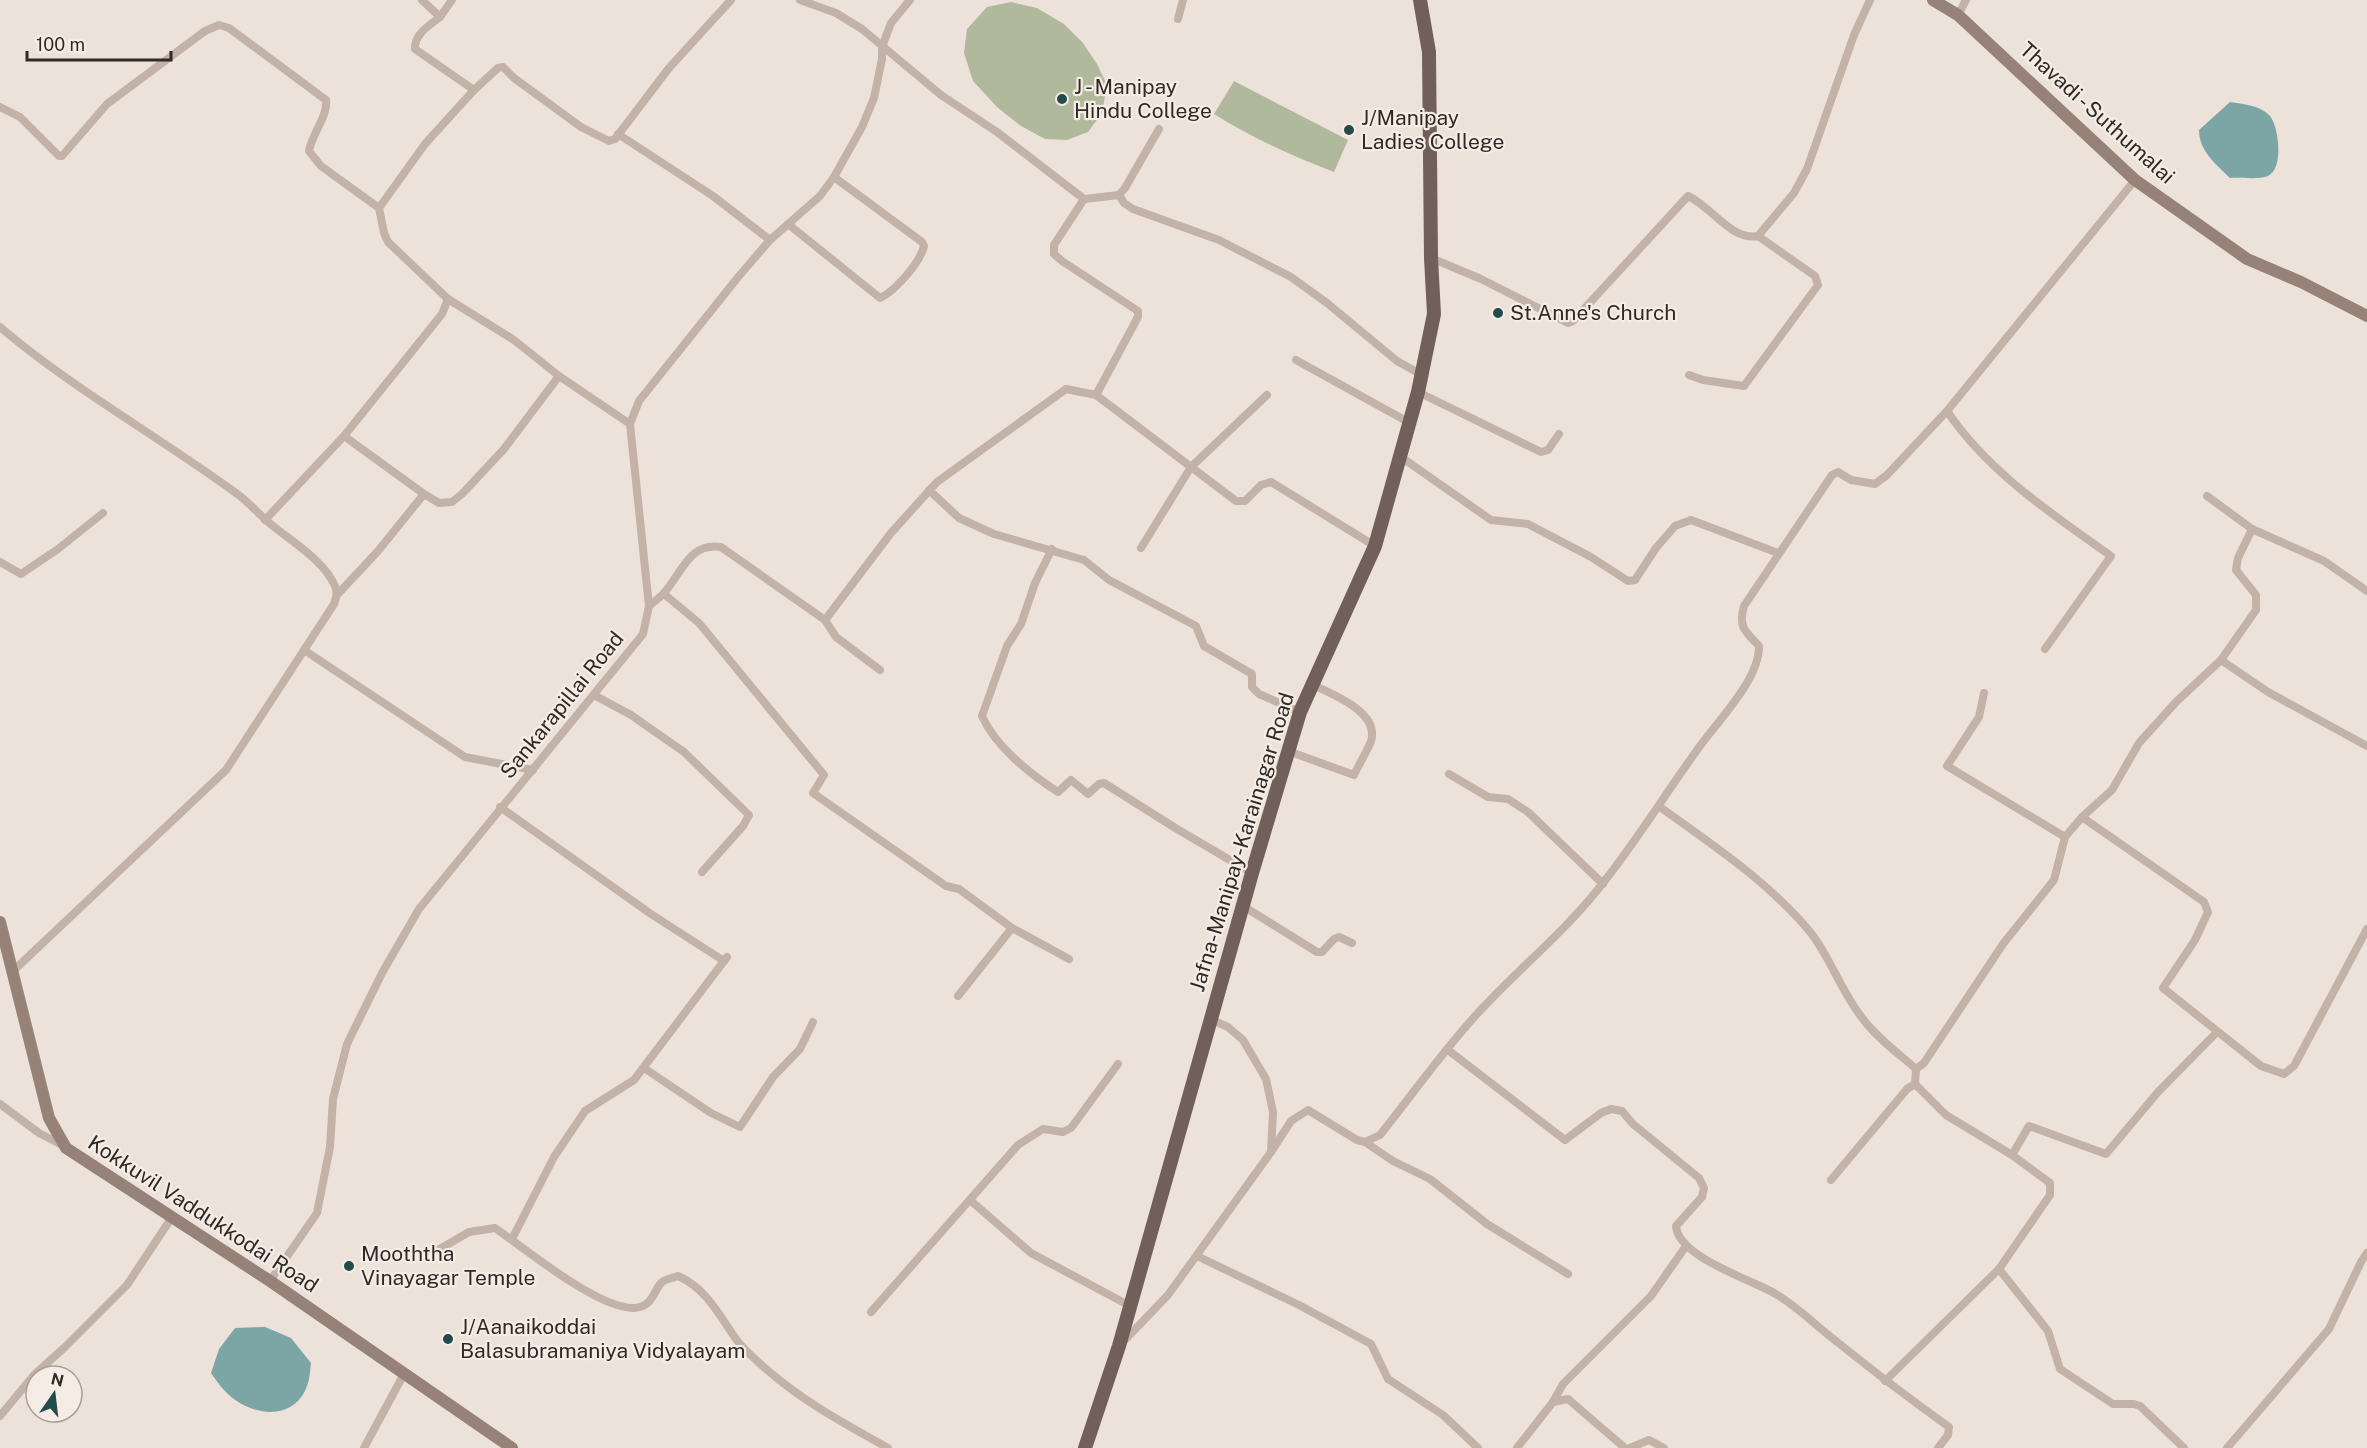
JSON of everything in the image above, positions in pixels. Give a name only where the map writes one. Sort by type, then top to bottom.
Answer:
[{"type":"main road","name":"Jafna-Manipay-Karainagar Road","points":[[1085,1448],[1119,1346],[1210,1019],[1300,712],[1375,546],[1422,375],[1434,314],[1431,258],[1429,52],[1420,0]]},
{"type":"main road","name":"Thavadi - Suthumalai","points":[[1933,0],[1958,15],[2135,180],[2247,259],[2301,282],[2367,316]]},
{"type":"main road","name":"Kokkuvil Vaddukkodai Road","points":[[0,922],[49,1118],[66,1148],[270,1281],[512,1448]]},
{"type":"street","points":[[422,0],[440,16]]},
{"type":"street","points":[[452,0],[440,16],[420,34],[414,45],[415,49],[474,90]]},
{"type":"street","points":[[379,208],[425,144],[491,72],[503,67],[514,78],[581,127],[609,141],[618,134],[669,68],[731,0]]},
{"type":"street","points":[[800,0],[836,13],[862,29],[941,95],[997,132],[1084,199],[1119,195],[1159,129]]},
{"type":"street","points":[[0,107],[20,117],[59,156],[62,156],[107,104],[205,31],[219,25],[229,27],[326,100],[325,111],[311,138],[309,151],[321,165],[379,208],[388,242],[448,299],[514,340],[559,376],[630,424],[639,401],[770,240],[820,196],[834,177],[862,127],[874,98],[882,59],[882,46],[891,22],[910,0]]},
{"type":"street","points":[[1178,19],[1180,2],[1183,0]]},
{"type":"street","points":[[1431,258],[1481,279],[1568,323],[1573,321],[1688,196],[1700,201],[1732,231],[1749,238],[1758,236],[1794,193],[1808,169],[1854,35],[1870,0]]},
{"type":"street","points":[[1958,15],[1966,0]]},
{"type":"street","points":[[618,134],[713,195],[770,240]]},
{"type":"street","points":[[788,224],[880,298],[907,274],[922,254],[924,246],[922,242],[834,177]]},
{"type":"street","points":[[1365,1142],[1380,1135],[1476,1015],[1527,961],[1562,930],[1603,885],[1660,807],[1685,767],[1748,681],[1760,657],[1760,646],[1746,632],[1740,620],[1744,606],[1832,475],[1838,472],[1851,480],[1875,484],[1887,475],[1947,411],[2135,180]]},
{"type":"street","points":[[1119,195],[1124,203],[1133,209],[1219,240],[1291,278],[1328,303],[1398,361],[1422,375]]},
{"type":"street","points":[[1084,199],[1054,245],[1054,254],[1078,273],[1138,311],[1138,317],[1096,395]]},
{"type":"street","points":[[1689,375],[1704,380],[1744,386],[1818,285],[1815,276],[1758,236]]},
{"type":"street","points":[[265,520],[344,436],[442,314],[448,299]]},
{"type":"street","points":[[0,327],[27,350],[88,393],[238,494],[265,520],[317,562],[335,585],[337,595]]},
{"type":"street","points":[[1296,360],[1410,423]]},
{"type":"street","points":[[344,436],[424,494],[439,503],[452,502],[504,449],[559,376]]},
{"type":"street","points":[[825,620],[891,533],[937,482],[1066,389],[1096,395],[1236,501],[1245,501],[1260,485],[1271,482],[1375,546]]},
{"type":"street","points":[[1418,392],[1541,452],[1548,450],[1559,434]]},
{"type":"street","points":[[1141,548],[1191,467],[1267,395]]},
{"type":"street","points":[[1947,411],[1962,434],[2036,503],[2112,556],[2045,649]]},
{"type":"street","name":"Sankarapillai Road","points":[[270,1281],[317,1214],[330,1147],[333,1099],[347,1044],[382,973],[419,909],[643,634],[650,606],[630,424]]},
{"type":"street","points":[[1401,457],[1491,520],[1528,524],[1591,557],[1628,581],[1635,580],[1656,548],[1675,526],[1691,520],[1778,553]]},
{"type":"street","points":[[929,490],[959,518],[994,534],[1084,560],[1108,580],[1196,627],[1204,646],[1252,674],[1252,687],[1259,694],[1300,712]]},
{"type":"street","points":[[12,972],[226,770],[334,604],[337,595],[378,551],[424,494]]},
{"type":"street","points":[[2207,496],[2252,529],[2324,561],[2367,591]]},
{"type":"street","points":[[0,562],[17,574],[21,574],[58,549],[103,513]]},
{"type":"street","points":[[1915,1084],[1916,1069],[1923,1063],[2003,945],[2054,880],[2065,837],[2082,817],[2112,790],[2139,743],[2168,710],[2221,660],[2256,610],[2256,595],[2236,570],[2238,558],[2252,529]]},
{"type":"street","points":[[650,606],[664,594],[692,555],[708,545],[721,547],[825,620],[836,637],[880,670]]},
{"type":"street","points":[[1052,549],[1035,583],[1021,624],[1008,646],[981,716],[988,730],[1035,777],[1058,792],[1071,780],[1088,794],[1099,784],[1104,783],[1252,873]]},
{"type":"street","points":[[664,594],[699,623],[824,775],[813,793],[946,886],[959,889],[1012,928],[1069,959]]},
{"type":"street","points":[[304,650],[465,757],[533,770]]},
{"type":"street","points":[[2221,660],[2268,692],[2367,746]]},
{"type":"street","points":[[1288,751],[1354,775],[1372,739],[1372,725],[1365,715],[1338,697],[1311,684]]},
{"type":"street","points":[[1984,693],[1979,717],[1947,766],[2065,837]]},
{"type":"street","points":[[594,695],[631,715],[684,752],[749,815],[743,826],[702,872]]},
{"type":"street","points":[[1449,774],[1488,797],[1508,799],[1528,812],[1603,885]]},
{"type":"street","points":[[501,807],[651,914],[726,959],[634,1080],[585,1111],[554,1157],[512,1239]]},
{"type":"street","points":[[1660,807],[1737,863],[1783,901],[1812,935],[1862,1019],[1883,1042],[1916,1069]]},
{"type":"street","points":[[2082,817],[2204,902],[2208,912],[2195,940],[2163,988],[2261,1066],[2284,1074],[2294,1066],[2367,929]]},
{"type":"street","points":[[1243,906],[1317,952],[1323,952],[1334,939],[1339,937],[1352,943]]},
{"type":"street","points":[[957,996],[1012,928]]},
{"type":"street","points":[[1210,1019],[1228,1027],[1243,1040],[1266,1079],[1273,1112],[1271,1152]]},
{"type":"street","points":[[644,1068],[711,1113],[740,1126],[773,1077],[800,1049],[813,1022]]},
{"type":"street","points":[[2012,1155],[2030,1126],[2106,1154],[2158,1092],[2217,1032]]},
{"type":"street","points":[[1448,1050],[1565,1140],[1601,1113],[1611,1109],[1622,1112],[1633,1124],[1699,1178],[1704,1188],[1702,1197],[1676,1226],[1677,1234],[1686,1246],[1720,1268],[1776,1294],[1885,1381],[1949,1427],[1948,1435],[1938,1448]]},
{"type":"street","points":[[871,1312],[1018,1145],[1042,1129],[1063,1132],[1071,1128],[1118,1064]]},
{"type":"street","points":[[1885,1381],[1999,1269],[2050,1195],[2051,1188],[2050,1183],[2012,1155],[1946,1115],[1915,1084]]},
{"type":"street","points":[[1831,1180],[1907,1089],[1915,1084]]},
{"type":"street","points":[[0,1104],[39,1133],[66,1148]]},
{"type":"street","points":[[1119,1346],[1168,1295],[1291,1121],[1308,1110],[1357,1140],[1365,1142],[1393,1161],[1430,1179],[1487,1224],[1568,1274]]},
{"type":"street","points":[[970,1200],[1031,1253],[1130,1306]]},
{"type":"street","points":[[0,1416],[34,1375],[127,1285],[172,1217]]},
{"type":"street","points":[[438,1250],[469,1232],[495,1228],[593,1296],[627,1308],[640,1307],[651,1301],[662,1282],[678,1276],[690,1281],[718,1311],[737,1341],[766,1369],[812,1405],[888,1448]]},
{"type":"street","points":[[1517,1448],[1553,1402],[1563,1384],[1651,1296],[1686,1246]]},
{"type":"street","points":[[2227,1448],[2329,1329],[2367,1253]]},
{"type":"street","points":[[1197,1256],[1299,1305],[1371,1344],[1388,1379],[1443,1415],[1478,1448]]},
{"type":"street","points":[[1999,1269],[2048,1331],[2060,1369],[2113,1404],[2139,1406],[2184,1448]]},
{"type":"street","points":[[364,1448],[405,1372]]},
{"type":"street","points":[[1553,1402],[1568,1399],[1625,1448]]},
{"type":"street","points":[[1630,1448],[1649,1440],[1664,1448]]},
{"type":"green space","points":[[1011,2],[1037,8],[1064,24],[1083,43],[1097,64],[1107,85],[1102,113],[1088,132],[1067,140],[1045,139],[1021,126],[997,107],[973,81],[964,53],[967,29],[987,7]]},
{"type":"green space","points":[[1234,81],[1348,140],[1334,172],[1272,146],[1214,114]]},
{"type":"water","points":[[2230,102],[2261,109],[2273,121],[2278,138],[2278,157],[2273,172],[2268,176],[2230,178],[2205,151],[2199,130]]},
{"type":"water","points":[[265,1327],[291,1338],[311,1363],[308,1383],[301,1398],[293,1406],[272,1412],[249,1408],[238,1402],[224,1390],[211,1373],[219,1349],[235,1328]]},
{"type":"place","name":"J - Manipay Hindu College","points":[[1062,99]]},
{"type":"place","name":"J/Manipay Ladies College","points":[[1349,130]]},
{"type":"place","name":"St.Anne's Church","points":[[1498,313]]},
{"type":"place","name":"Mooththa Vinayagar Temple","points":[[349,1266]]},
{"type":"place","name":"J/Aanaikoddai Balasubramaniya Vidyalayam","points":[[448,1339]]}]
